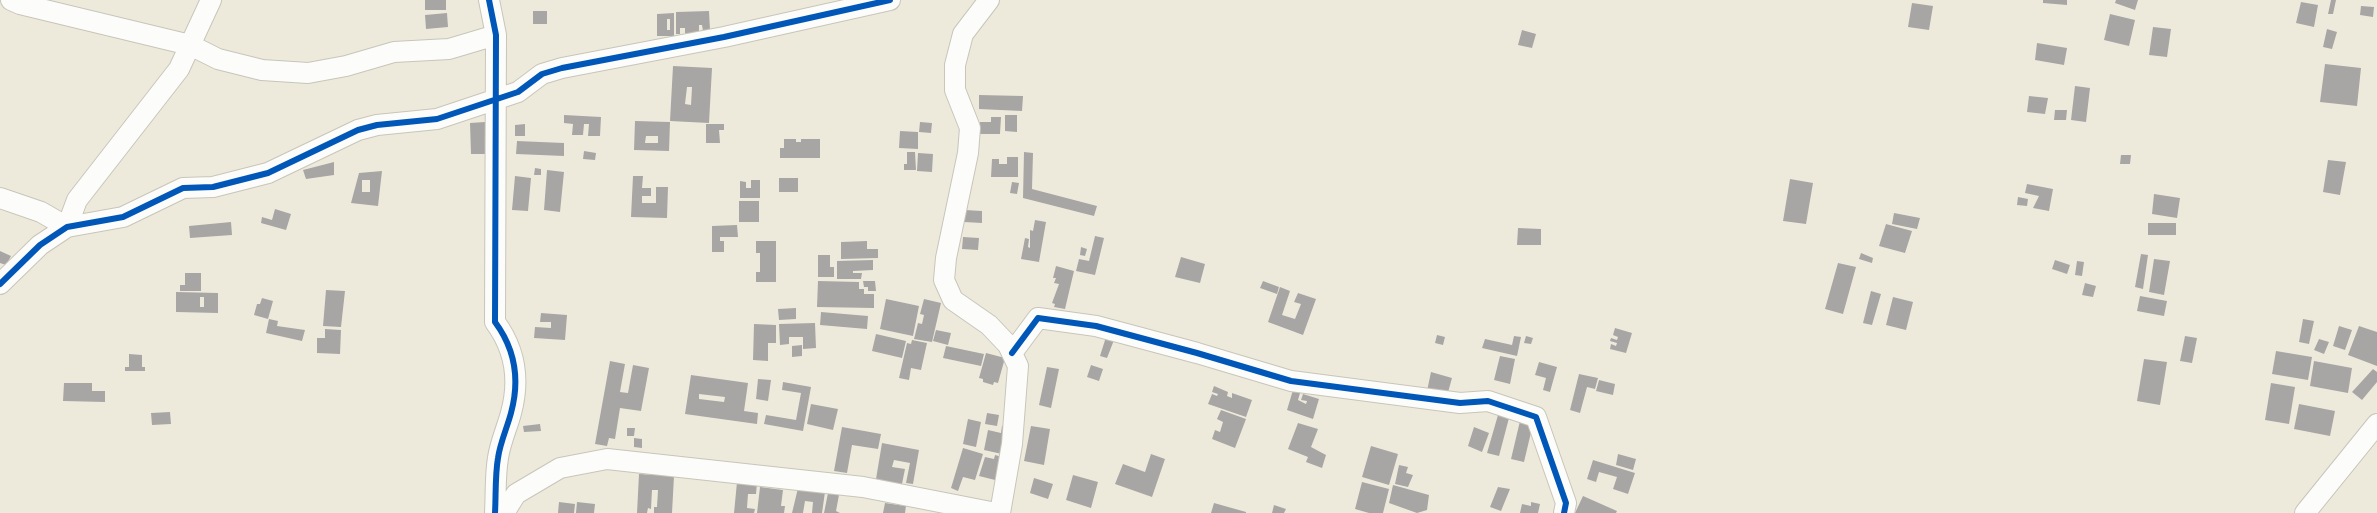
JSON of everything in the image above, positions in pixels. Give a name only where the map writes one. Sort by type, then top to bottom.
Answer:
[{"type":"street","points":[[11,0],[190,45],[218,60],[262,70],[308,73],[346,66],[394,52],[449,49],[496,35]]},
{"type":"street","points":[[67,227],[76,200],[179,69],[211,0]]},
{"type":"street","points":[[489,0],[496,35],[495,322],[506,337],[513,357],[517,383],[498,458],[495,513]]},
{"type":"street","points":[[0,284],[40,245],[67,227],[123,217],[183,188],[213,187],[268,173],[358,130],[377,125],[436,119],[519,92],[542,74],[562,68],[723,37],[890,0]]},
{"type":"street","points":[[504,513],[516,494],[560,468],[607,459],[863,487],[998,513],[1012,444],[1018,366],[1008,345],[989,325],[953,300],[944,280],[946,258],[968,153],[970,128],[955,90],[955,65],[963,34],[989,0]]},
{"type":"street","points":[[0,198],[48,215],[67,227]]},
{"type":"street","points":[[1012,353],[1038,318],[1096,326],[1292,381],[1460,403],[1488,401],[1536,417],[1566,503],[1564,513]]},
{"type":"street","points":[[2305,513],[2377,424]]},
{"type":"building","points":[[425,0],[446,0],[446,10],[425,10]]},
{"type":"building","points":[[2043,0],[2067,0],[2067,5],[2043,3]]},
{"type":"building","points":[[2116,0],[2138,0],[2135,10],[2115,3]]},
{"type":"building","points":[[2331,0],[2336,0],[2333,14],[2328,14]]},
{"type":"building","points":[[2301,2],[2318,5],[2314,27],[2296,23]]},
{"type":"building","points":[[1912,3],[1933,6],[1929,30],[1908,27]]},
{"type":"building","points":[[2361,6],[2374,7],[2373,17],[2360,15]]},
{"type":"building","points":[[533,11],[547,11],[547,24],[533,24]]},
{"type":"building","points":[[709,11],[710,30],[703,31],[702,25],[699,25],[699,33],[685,33],[685,28],[680,28],[680,34],[676,34],[676,12]]},
{"type":"building","points":[[447,13],[448,27],[426,29],[425,15]]},
{"type":"building","points":[[674,13],[674,36],[657,36],[657,14]],"holes":[[[667,19],[670,19],[670,30],[667,30]]]},
{"type":"building","points":[[2110,14],[2135,20],[2129,46],[2104,40]]},
{"type":"building","points":[[2153,27],[2171,29],[2167,57],[2149,55]]},
{"type":"building","points":[[2327,29],[2337,32],[2332,49],[2323,47]]},
{"type":"building","points":[[1522,30],[1536,34],[1532,48],[1518,45]]},
{"type":"building","points":[[2037,43],[2067,48],[2064,65],[2035,60]]},
{"type":"building","points":[[2325,64],[2361,68],[2357,106],[2320,102]]},
{"type":"building","points":[[673,66],[712,68],[709,123],[670,121]],"holes":[[[687,87],[692,87],[691,105],[685,104]]]},
{"type":"building","points":[[2075,86],[2090,88],[2086,122],[2071,120]]},
{"type":"building","points":[[979,95],[1023,96],[1022,111],[979,109]]},
{"type":"building","points":[[2029,96],[2048,98],[2045,114],[2027,112]]},
{"type":"building","points":[[2055,110],[2067,110],[2066,120],[2054,120]]},
{"type":"building","points":[[564,115],[601,117],[600,136],[588,136],[589,124],[584,124],[583,135],[572,135],[573,124],[564,123]]},
{"type":"building","points":[[1005,115],[1017,115],[1017,132],[1005,131]]},
{"type":"building","points":[[991,117],[1001,117],[1000,134],[980,134],[980,122],[991,122]]},
{"type":"building","points":[[635,121],[670,122],[669,151],[634,150]],"holes":[[[646,136],[658,136],[658,143],[645,143]]]},
{"type":"building","points":[[485,122],[486,154],[471,154],[470,123]]},
{"type":"building","points":[[920,122],[932,123],[931,133],[919,132]]},
{"type":"building","points":[[525,124],[525,136],[515,136],[515,125]]},
{"type":"building","points":[[706,124],[724,124],[724,130],[719,130],[720,143],[706,143]]},
{"type":"building","points":[[900,131],[918,132],[918,149],[899,148]]},
{"type":"building","points":[[784,139],[796,139],[796,142],[801,142],[801,139],[820,139],[820,158],[780,158],[780,148],[784,148]]},
{"type":"building","points":[[517,141],[564,143],[564,156],[516,154]]},
{"type":"building","points":[[584,151],[596,153],[595,160],[583,159]]},
{"type":"building","points":[[907,152],[915,152],[916,170],[904,170],[904,164],[907,164]]},
{"type":"building","points":[[1024,152],[1033,153],[1032,189],[1097,206],[1094,216],[1023,198]]},
{"type":"building","points":[[918,153],[933,154],[932,172],[917,171]]},
{"type":"building","points":[[2121,155],[2131,155],[2130,164],[2120,164]]},
{"type":"building","points":[[1007,157],[1018,157],[1018,177],[991,177],[992,159],[999,159],[999,164],[1007,164]]},
{"type":"building","points":[[2328,160],[2346,162],[2340,195],[2323,192]]},
{"type":"building","points":[[334,162],[334,175],[306,179],[303,170]]},
{"type":"building","points":[[535,168],[541,169],[541,175],[534,175]]},
{"type":"building","points":[[547,170],[564,172],[560,212],[544,210]]},
{"type":"building","points":[[382,171],[378,206],[351,203],[359,173]],"holes":[[[362,180],[370,180],[370,192],[362,192]]]},
{"type":"building","points":[[515,176],[531,178],[528,211],[512,210]]},
{"type":"building","points":[[633,176],[643,176],[642,188],[651,188],[651,196],[642,196],[642,203],[656,203],[656,187],[668,187],[667,218],[631,217]]},
{"type":"building","points":[[779,178],[798,178],[798,192],[779,192]]},
{"type":"building","points":[[1790,179],[1813,183],[1806,224],[1783,221]]},
{"type":"building","points":[[751,180],[760,180],[760,198],[740,198],[740,181],[746,182],[746,188],[751,188]]},
{"type":"building","points":[[1012,182],[1019,183],[1017,194],[1010,193]]},
{"type":"building","points":[[2027,184],[2053,189],[2049,211],[2033,208],[2039,196],[2025,193]]},
{"type":"building","points":[[2154,194],[2180,198],[2177,218],[2152,214]]},
{"type":"building","points":[[2018,197],[2028,199],[2027,206],[2017,205]]},
{"type":"building","points":[[739,201],[759,201],[759,222],[739,222]]},
{"type":"building","points":[[275,209],[291,214],[286,230],[261,223],[262,217],[272,220]]},
{"type":"building","points":[[965,210],[982,211],[982,223],[964,222]]},
{"type":"building","points":[[1894,213],[1920,218],[1917,229],[1892,224]]},
{"type":"building","points":[[1035,220],[1046,222],[1039,262],[1021,259],[1025,238],[1029,239],[1028,247],[1030,248],[1030,230],[1033,231]]},
{"type":"building","points":[[231,222],[232,235],[190,238],[189,226]]},
{"type":"building","points":[[2148,223],[2176,223],[2176,235],[2148,235]]},
{"type":"building","points":[[1886,224],[1912,231],[1905,253],[1879,246]]},
{"type":"building","points":[[737,225],[738,237],[720,237],[720,241],[724,241],[724,252],[712,252],[712,226]]},
{"type":"building","points":[[1518,228],[1541,229],[1541,245],[1517,245]]},
{"type":"building","points":[[1095,236],[1104,238],[1095,275],[1076,271],[1079,259],[1089,261]]},
{"type":"building","points":[[963,237],[979,238],[978,250],[962,249]]},
{"type":"building","points":[[756,241],[776,241],[776,282],[756,282],[756,272],[760,272],[760,253],[756,253]]},
{"type":"building","points":[[867,241],[867,249],[878,249],[878,258],[841,259],[841,242]]},
{"type":"building","points":[[1081,247],[1087,249],[1085,256],[1080,255]]},
{"type":"building","points":[[0,251],[11,256],[6,265],[0,263]]},
{"type":"building","points":[[1861,253],[1873,258],[1872,263],[1859,259]]},
{"type":"building","points":[[2141,254],[2148,255],[2143,289],[2135,287]]},
{"type":"building","points":[[818,255],[830,255],[830,267],[834,267],[834,277],[818,277]]},
{"type":"building","points":[[1181,257],[1205,264],[1200,283],[1175,277]]},
{"type":"building","points":[[2154,259],[2170,261],[2164,295],[2149,292]]},
{"type":"building","points":[[873,260],[873,270],[853,271],[853,273],[862,273],[861,279],[837,279],[837,261]]},
{"type":"building","points":[[2055,260],[2070,265],[2067,274],[2052,269]]},
{"type":"building","points":[[2077,261],[2084,262],[2082,276],[2075,275]]},
{"type":"building","points":[[1838,263],[1856,267],[1843,314],[1825,309]]},
{"type":"building","points":[[1056,266],[1074,271],[1065,309],[1054,307],[1055,304],[1052,303],[1059,284],[1054,283],[1056,278],[1053,278]]},
{"type":"building","points":[[185,273],[201,273],[201,291],[180,291],[180,285],[185,285]]},
{"type":"building","points":[[818,281],[859,282],[859,289],[864,289],[864,294],[874,294],[874,308],[817,307]]},
{"type":"building","points":[[863,281],[875,281],[876,291],[868,291]]},
{"type":"building","points":[[1263,281],[1279,287],[1277,294],[1260,288]]},
{"type":"building","points":[[2085,283],[2096,286],[2093,297],[2082,295]]},
{"type":"building","points":[[1280,287],[1290,291],[1282,315],[1295,319],[1301,304],[1294,302],[1298,293],[1316,299],[1303,335],[1268,322]]},
{"type":"building","points":[[326,290],[345,291],[341,327],[323,326]]},
{"type":"building","points":[[1871,291],[1881,294],[1872,325],[1863,323]]},
{"type":"building","points":[[176,292],[218,293],[218,313],[176,312]],"holes":[[[200,297],[204,297],[204,307],[200,307]]]},
{"type":"building","points":[[2140,296],[2167,301],[2164,316],[2137,311]]},
{"type":"building","points":[[1893,297],[1913,302],[1906,330],[1886,325]]},
{"type":"building","points":[[262,298],[273,301],[268,319],[254,315],[257,304],[260,304]]},
{"type":"building","points":[[886,299],[919,306],[913,336],[880,329]]},
{"type":"building","points":[[924,299],[941,303],[932,342],[914,339],[918,323],[922,324],[924,315],[920,314]]},
{"type":"building","points":[[796,308],[796,319],[779,320],[778,309]]},
{"type":"building","points":[[821,312],[868,316],[867,329],[820,325]]},
{"type":"building","points":[[541,313],[567,315],[565,340],[534,338],[535,327],[551,328],[551,322],[540,322]]},
{"type":"building","points":[[269,319],[278,321],[277,326],[305,330],[302,341],[266,333]]},
{"type":"building","points":[[2303,319],[2314,321],[2309,344],[2299,342]]},
{"type":"building","points":[[815,323],[816,348],[803,349],[803,337],[789,337],[789,344],[780,345],[779,324]]},
{"type":"building","points":[[754,324],[776,325],[776,343],[768,343],[768,361],[753,360]]},
{"type":"building","points":[[2339,326],[2352,330],[2345,350],[2333,346]]},
{"type":"building","points":[[2359,326],[2377,332],[2377,366],[2348,355]]},
{"type":"building","points":[[1615,328],[1632,333],[1626,353],[1610,349],[1611,344],[1616,346],[1617,343],[1610,341],[1611,338],[1617,340],[1618,337],[1613,335]]},
{"type":"building","points":[[325,329],[341,330],[340,354],[317,353],[317,338],[325,338]]},
{"type":"building","points":[[936,330],[951,333],[948,345],[933,341]]},
{"type":"building","points":[[876,334],[906,341],[902,358],[872,351]]},
{"type":"building","points":[[1437,335],[1445,337],[1443,345],[1435,343]]},
{"type":"building","points":[[1514,336],[1521,337],[1517,356],[1482,348],[1485,339],[1512,345]]},
{"type":"building","points":[[1526,336],[1533,338],[1531,344],[1524,343]]},
{"type":"building","points":[[2185,336],[2197,338],[2192,363],[2180,361]]},
{"type":"building","points":[[1106,337],[1114,340],[1107,358],[1100,356]]},
{"type":"building","points":[[2319,339],[2329,342],[2324,354],[2314,350]]},
{"type":"building","points":[[912,340],[927,343],[921,370],[911,368],[909,380],[899,378],[907,343],[911,344]]},
{"type":"building","points":[[802,345],[802,356],[792,357],[792,346]]},
{"type":"building","points":[[946,346],[984,354],[981,366],[943,358]]},
{"type":"building","points":[[2276,351],[2312,357],[2308,380],[2272,374]]},
{"type":"building","points":[[986,353],[1005,358],[998,383],[994,382],[993,385],[979,378]]},
{"type":"building","points":[[129,354],[142,355],[142,367],[145,367],[145,371],[125,371],[125,367],[129,367]]},
{"type":"building","points":[[1500,356],[1515,359],[1510,384],[1494,380]]},
{"type":"building","points":[[2144,359],[2167,362],[2160,405],[2137,401]]},
{"type":"building","points":[[610,361],[625,364],[620,392],[628,393],[633,365],[649,368],[641,411],[620,408],[615,439],[609,438],[607,446],[595,444]]},
{"type":"building","points":[[2314,361],[2352,368],[2348,393],[2310,386]]},
{"type":"building","points":[[1539,362],[1557,367],[1550,392],[1543,390],[1546,378],[1535,375]]},
{"type":"building","points":[[1091,365],[1103,369],[1099,381],[1087,377]]},
{"type":"building","points":[[1047,367],[1059,369],[1051,408],[1039,405]]},
{"type":"building","points":[[2373,369],[2377,372],[2377,382],[2362,400],[2352,392]]},
{"type":"building","points":[[1431,372],[1452,378],[1447,396],[1427,391]]},
{"type":"building","points":[[1579,374],[1598,378],[1595,389],[1587,387],[1580,413],[1570,410]]},
{"type":"building","points":[[691,375],[748,383],[744,411],[758,413],[757,424],[685,414]],"holes":[[[699,394],[725,397],[724,402],[699,399]]]},
{"type":"building","points":[[758,379],[771,380],[768,401],[756,399]]},
{"type":"building","points":[[1599,380],[1615,384],[1613,395],[1596,391]]},
{"type":"building","points":[[783,382],[811,387],[803,431],[764,424],[766,415],[796,420],[801,393],[782,390]]},
{"type":"building","points":[[64,383],[92,383],[92,391],[105,391],[105,402],[63,401]]},
{"type":"building","points":[[2271,383],[2295,387],[2289,424],[2265,420]]},
{"type":"building","points":[[1214,386],[1228,392],[1227,396],[1232,398],[1232,393],[1252,400],[1246,417],[1208,404],[1212,394],[1217,396],[1218,394],[1212,392]]},
{"type":"building","points":[[1293,390],[1300,393],[1298,400],[1306,404],[1307,401],[1301,400],[1303,394],[1319,399],[1313,419],[1287,410]]},
{"type":"building","points":[[811,404],[838,409],[833,430],[807,424]]},
{"type":"building","points":[[2299,404],[2335,411],[2330,436],[2294,429]]},
{"type":"building","points":[[1221,410],[1246,419],[1235,448],[1212,439],[1215,430],[1220,432],[1223,422],[1217,419]]},
{"type":"building","points":[[170,412],[171,424],[152,425],[151,413]]},
{"type":"building","points":[[987,413],[999,415],[997,426],[985,424]]},
{"type":"building","points":[[1498,415],[1509,418],[1499,456],[1487,453]]},
{"type":"building","points":[[968,419],[981,422],[976,447],[963,444]]},
{"type":"building","points":[[1520,421],[1533,424],[1524,462],[1511,459]]},
{"type":"building","points":[[1298,423],[1318,429],[1311,447],[1326,455],[1322,468],[1306,462],[1308,457],[1288,449]]},
{"type":"building","points":[[540,424],[541,431],[524,432],[523,426]]},
{"type":"building","points":[[1002,426],[1007,427],[1002,454],[984,450],[988,430],[1001,433]]},
{"type":"building","points":[[1031,426],[1050,429],[1044,465],[1024,461]]},
{"type":"building","points":[[842,427],[881,434],[878,449],[852,445],[847,473],[834,471]]},
{"type":"building","points":[[1474,427],[1489,433],[1482,452],[1468,446]]},
{"type":"building","points":[[627,428],[635,428],[634,436],[627,436]]},
{"type":"building","points":[[634,438],[642,439],[642,448],[634,447]]},
{"type":"building","points":[[882,443],[919,450],[913,484],[906,483],[910,463],[894,460],[892,467],[905,469],[902,484],[876,479]]},
{"type":"building","points":[[1371,446],[1398,454],[1389,485],[1362,477]]},
{"type":"building","points":[[963,448],[983,454],[975,480],[963,477],[958,491],[951,488]]},
{"type":"building","points":[[1151,454],[1165,459],[1152,497],[1115,484],[1123,464],[1145,472]]},
{"type":"building","points":[[1618,454],[1636,459],[1633,470],[1616,465]]},
{"type":"building","points":[[995,455],[1002,457],[995,480],[979,476],[985,457],[994,459]]},
{"type":"building","points":[[1593,460],[1635,473],[1628,494],[1613,489],[1617,477],[1599,472],[1596,482],[1587,479]]},
{"type":"building","points":[[1399,465],[1408,467],[1406,473],[1413,475],[1408,487],[1395,484]]},
{"type":"building","points":[[639,474],[674,476],[672,513],[654,513],[654,507],[657,507],[658,490],[652,490],[651,509],[648,508],[647,513],[637,513]]},
{"type":"building","points":[[1073,475],[1098,482],[1091,508],[1066,500]]},
{"type":"building","points":[[1034,478],[1053,484],[1048,499],[1030,493]]},
{"type":"building","points":[[737,482],[757,483],[756,494],[748,494],[747,508],[755,509],[754,513],[734,513]]},
{"type":"building","points":[[1362,482],[1389,489],[1383,513],[1369,513],[1355,509]]},
{"type":"building","points":[[1393,485],[1429,495],[1427,510],[1417,513],[1389,503]]},
{"type":"building","points":[[760,487],[783,490],[781,506],[785,506],[784,513],[757,513]]},
{"type":"building","points":[[1498,487],[1510,489],[1501,511],[1490,507]]},
{"type":"building","points":[[798,488],[825,492],[822,513],[812,513],[813,502],[805,501],[803,513],[792,513]]},
{"type":"building","points":[[828,493],[839,495],[836,511],[840,513],[824,513]]},
{"type":"building","points":[[1583,496],[1617,511],[1616,513],[1575,513]]},
{"type":"building","points":[[559,502],[575,504],[574,513],[558,513]]},
{"type":"building","points":[[577,502],[595,504],[594,513],[576,513]]},
{"type":"building","points":[[1531,502],[1540,504],[1538,513],[1520,513],[1522,504],[1531,506]]},
{"type":"building","points":[[885,503],[906,506],[905,513],[883,513]]},
{"type":"building","points":[[1214,503],[1246,512],[1246,513],[1211,513]]},
{"type":"building","points":[[1274,505],[1286,509],[1284,513],[1272,513]]},
{"type":"cycle path","points":[[489,0],[496,35],[495,322],[507,343],[515,377],[514,401],[498,458],[495,513]]},
{"type":"cycle path","points":[[0,284],[40,245],[67,227],[123,217],[183,188],[213,187],[268,173],[358,130],[377,125],[437,119],[518,92],[542,74],[562,68],[724,37],[890,0]]},
{"type":"cycle path","points":[[1012,353],[1038,318],[1096,326],[1291,381],[1460,403],[1488,401],[1536,417],[1566,503],[1564,513]]}]
